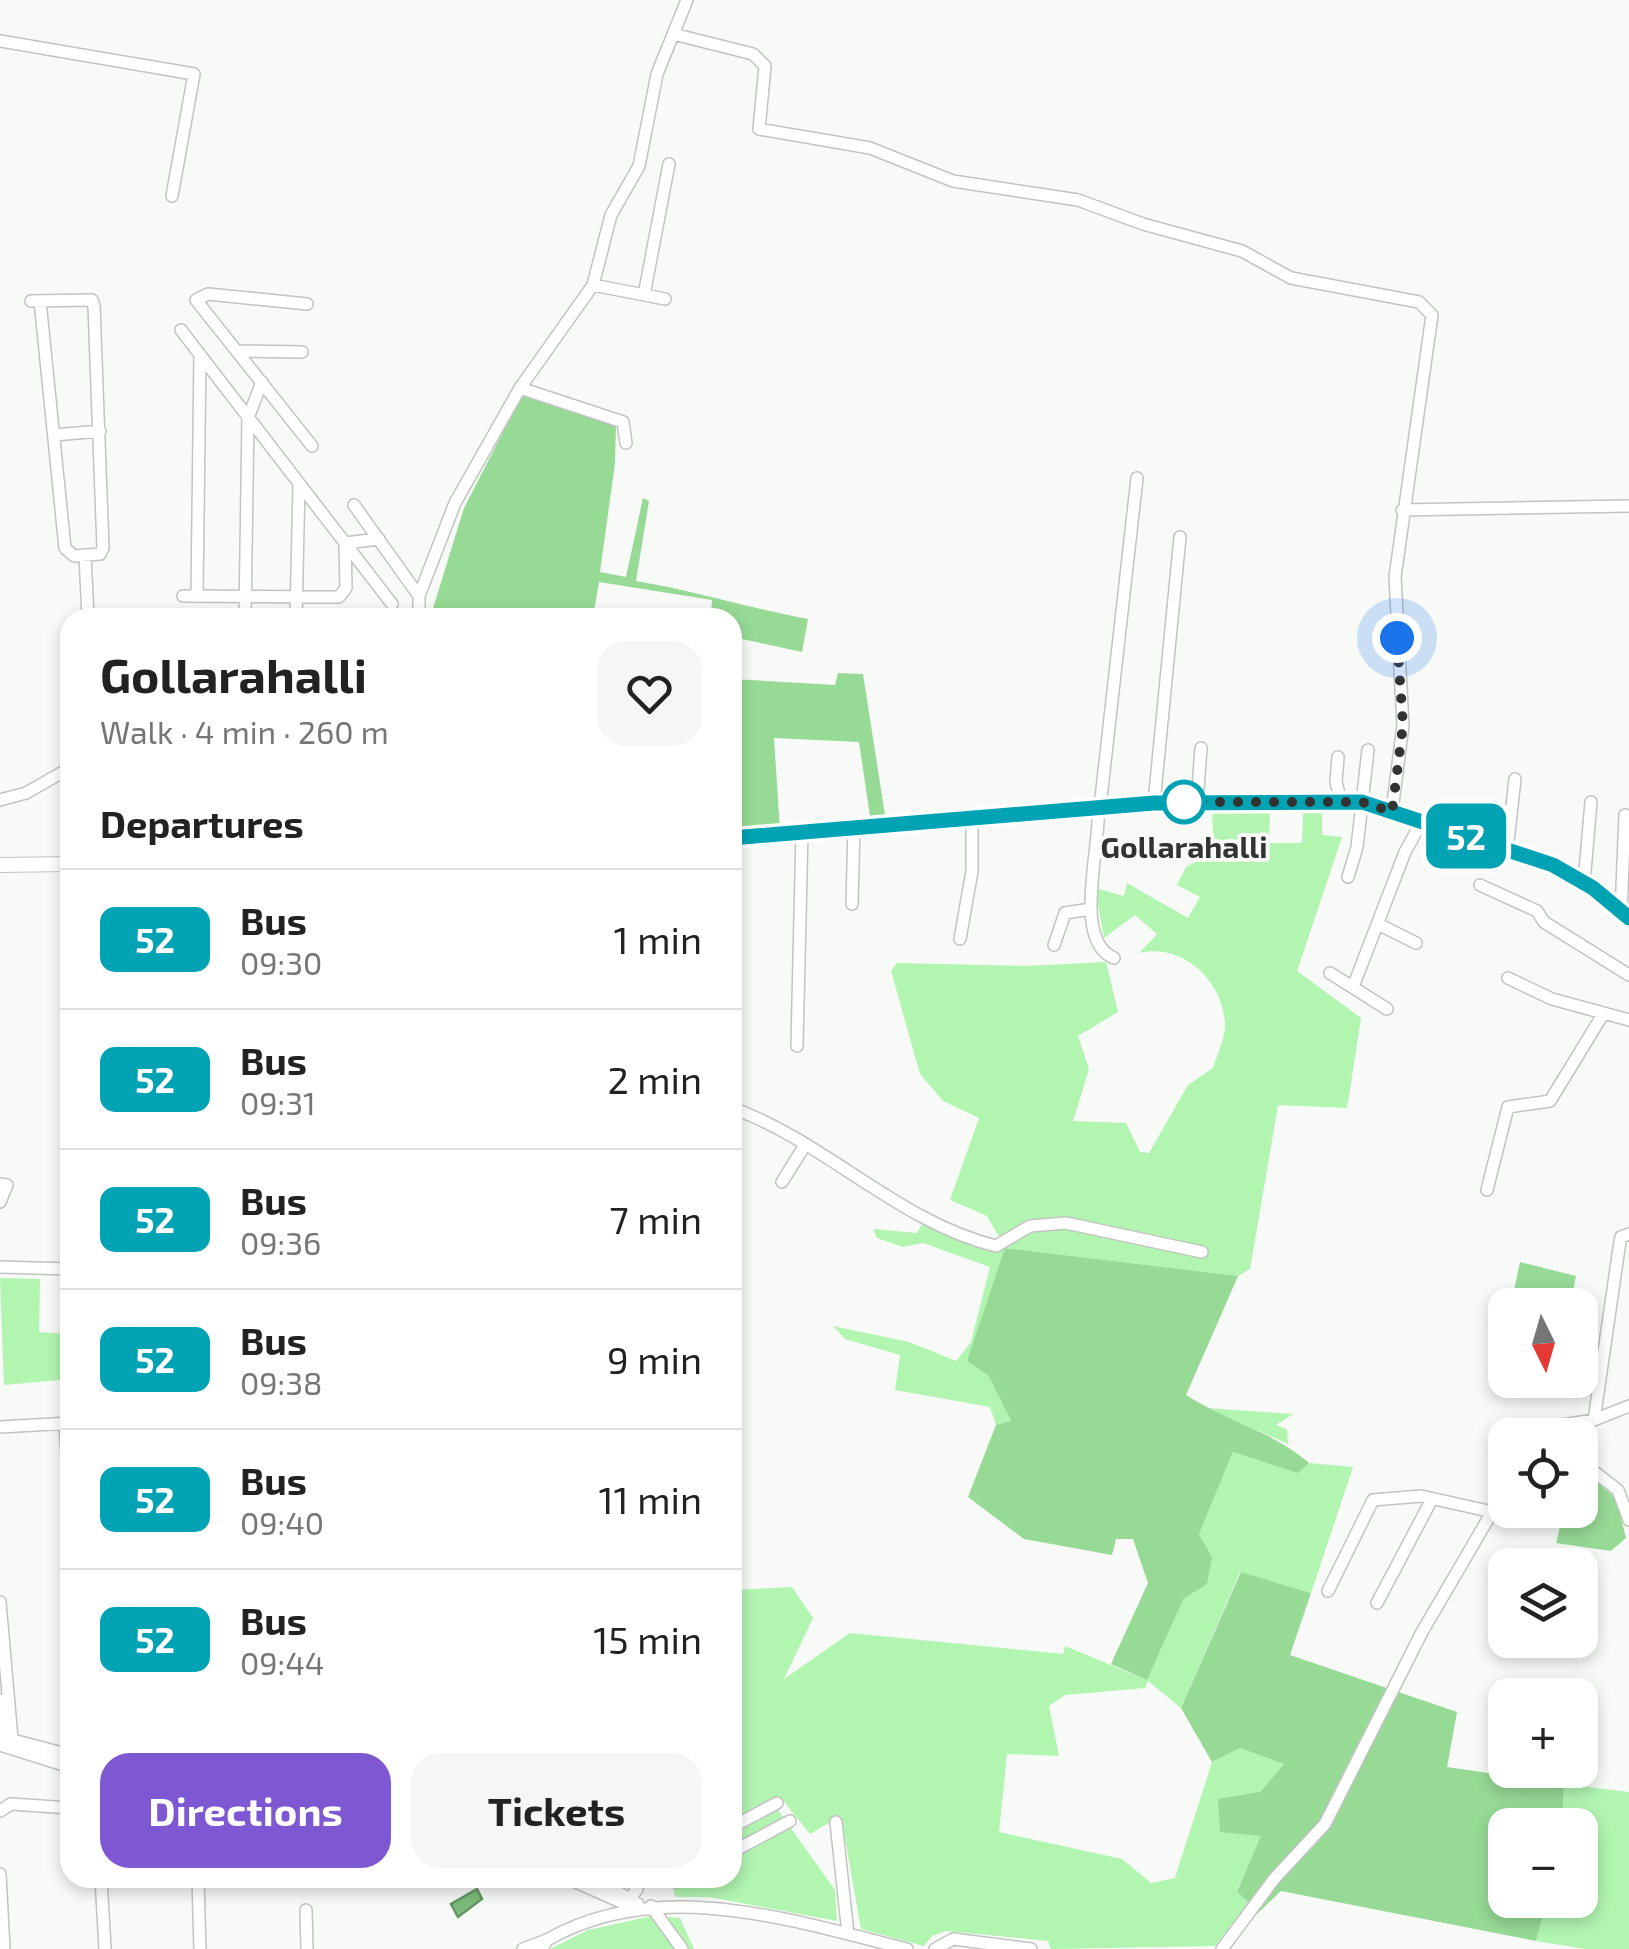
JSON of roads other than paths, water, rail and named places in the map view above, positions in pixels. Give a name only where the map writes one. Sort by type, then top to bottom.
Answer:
[{"type":"street","points":[[419,608],[419,596],[455,504],[520,388],[594,285],[611,215],[639,166],[658,74],[687,0]]},
{"type":"street","points":[[676,34],[753,54],[765,66],[758,129],[870,148],[953,181],[1078,200],[1143,224],[1242,251],[1290,278],[1419,302],[1432,315],[1395,577],[1403,725],[1392,812]]},
{"type":"street","points":[[0,41],[194,74],[172,196]]},
{"type":"street","points":[[644,295],[669,164]]},
{"type":"street","points":[[594,285],[665,299]]},
{"type":"street","points":[[307,304],[198,296],[196,300],[312,446]]},
{"type":"street","points":[[92,300],[100,431],[103,548],[100,554],[74,556],[66,548],[36,301],[92,300]]},
{"type":"street","points":[[181,330],[392,604]]},
{"type":"street","points":[[237,351],[302,352]]},
{"type":"street","points":[[200,356],[190,596],[344,594],[345,544]]},
{"type":"street","points":[[246,608],[248,418],[262,382]]},
{"type":"street","points":[[520,388],[623,422],[626,443]]},
{"type":"street","points":[[54,435],[100,431]]},
{"type":"street","points":[[1114,958],[1099,945],[1091,909],[1090,879],[1100,831],[1099,807],[1137,478]]},
{"type":"street","points":[[296,608],[300,484]]},
{"type":"street","points":[[354,506],[419,596]]},
{"type":"street","points":[[1402,510],[1629,506]]},
{"type":"street","points":[[1154,803],[1180,536]]},
{"type":"street","points":[[345,544],[380,539]]},
{"type":"street","points":[[85,555],[88,608]]},
{"type":"street","points":[[1198,802],[1201,748]]},
{"type":"street","points":[[1348,877],[1357,847],[1368,750]]},
{"type":"street","points":[[1338,758],[1336,782],[1341,802]]},
{"type":"street","points":[[0,800],[26,792],[60,773]]},
{"type":"street","points":[[1508,850],[1515,780]]},
{"type":"street","points":[[742,837],[1154,803],[1362,802],[1553,865],[1625,915]]},
{"type":"street","points":[[1584,883],[1591,802]]},
{"type":"street","points":[[1625,815],[1625,915]]},
{"type":"street","points":[[960,940],[972,871],[972,819]]},
{"type":"street","points":[[1353,986],[1405,852],[1422,821]]},
{"type":"street","points":[[852,904],[854,828]]},
{"type":"street","points":[[797,1046],[802,831]]},
{"type":"street","points":[[0,865],[60,864]]},
{"type":"street","points":[[1480,886],[1537,911],[1544,922],[1629,975]]},
{"type":"street","points":[[1054,944],[1065,913],[1091,909]]},
{"type":"street","points":[[1378,924],[1416,943]]},
{"type":"street","points":[[1330,974],[1387,1010]]},
{"type":"street","points":[[1508,978],[1602,1016],[1629,1020]]},
{"type":"street","points":[[1487,1190],[1508,1107],[1550,1101],[1602,1016]]},
{"type":"street","points":[[742,1112],[772,1122],[934,1222],[982,1242],[996,1246],[1030,1226],[1066,1222],[1202,1252]]},
{"type":"street","points":[[782,1182],[804,1145]]},
{"type":"street","points":[[0,1202],[4,1184]]},
{"type":"street","points":[[1594,1418],[1618,1248],[1621,1237],[1629,1234]]},
{"type":"street","points":[[0,1267],[60,1269]]},
{"type":"street","points":[[1598,1418],[1629,1406]]},
{"type":"street","points":[[0,1427],[60,1423]]},
{"type":"street","points":[[1598,1475],[1618,1490],[1629,1520]]},
{"type":"street","points":[[1328,1590],[1373,1500],[1432,1499],[1488,1511]]},
{"type":"street","points":[[1376,1603],[1432,1499]]},
{"type":"street","points":[[1222,1949],[1274,1879],[1325,1824],[1422,1632],[1488,1520]]},
{"type":"street","points":[[0,1602],[4,1740]]},
{"type":"street","points":[[0,1700],[4,1740]]},
{"type":"street","points":[[4,1740],[60,1753]]},
{"type":"street","points":[[4,1740],[60,1763]]},
{"type":"street","points":[[742,1821],[777,1803]]},
{"type":"street","points":[[0,1811],[11,1804],[60,1807]]},
{"type":"street","points":[[742,1846],[790,1820]]},
{"type":"street","points":[[836,1822],[848,1934]]},
{"type":"street","points":[[0,1874],[4,1949]]},
{"type":"street","points":[[102,1888],[105,1949]]},
{"type":"street","points":[[198,1888],[200,1949]]},
{"type":"street","points":[[604,1888],[637,1897],[785,1918],[907,1949]]},
{"type":"street","points":[[523,1949],[544,1944],[637,1897]]},
{"type":"street","points":[[637,1897],[682,1949]]},
{"type":"street","points":[[306,1910],[307,1949]]},
{"type":"street","points":[[934,1949],[953,1939],[1031,1949]]},
{"type":"place","name":"Gollarahalli","points":[[1184,802]]}]
